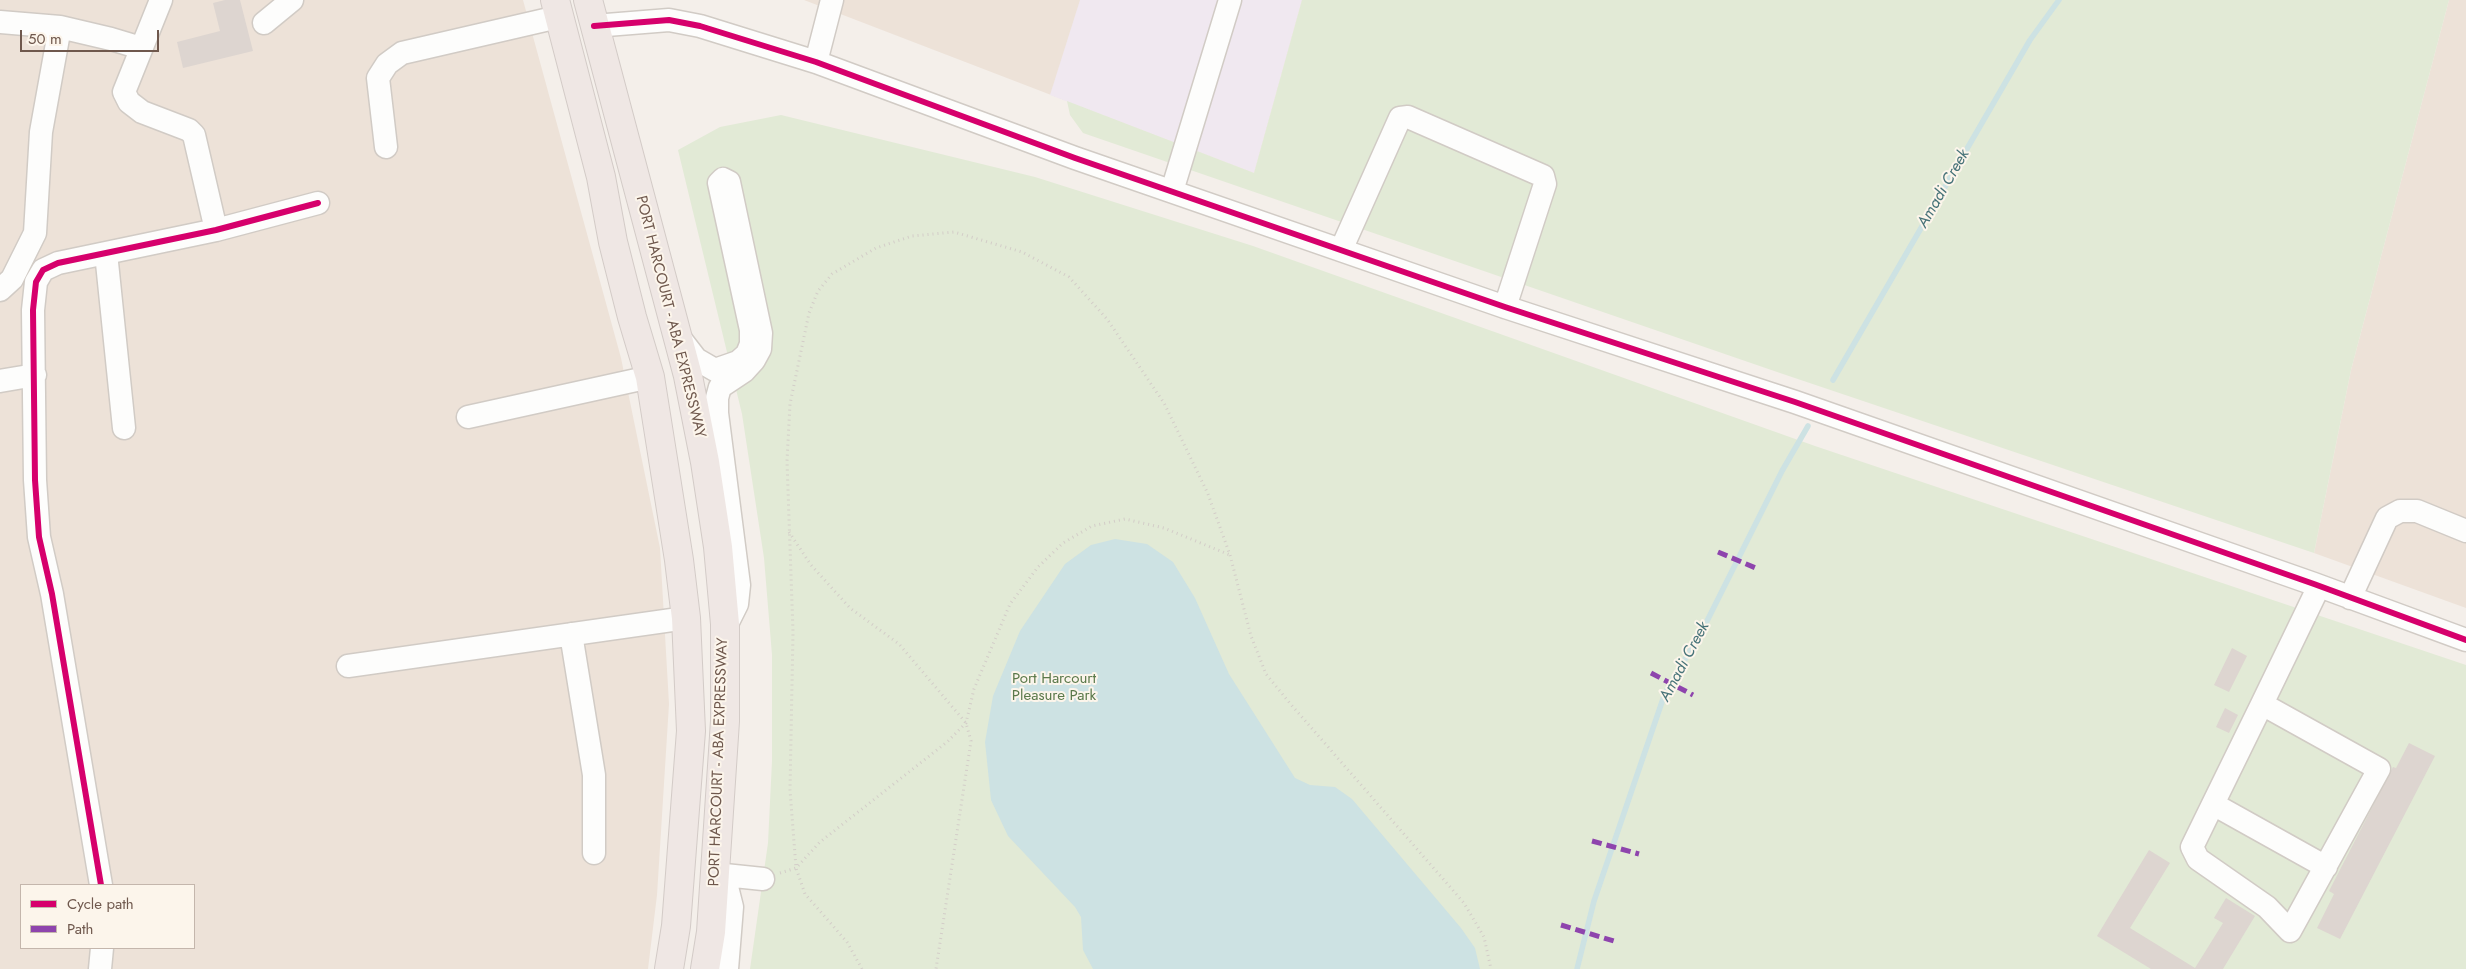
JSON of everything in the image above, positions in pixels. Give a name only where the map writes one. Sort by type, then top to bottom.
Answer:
[{"type":"highway","name":"PORT HARCOURT - ABA EXPRESSWAY","points":[[588,0],[678,336],[705,462],[718,547],[725,628],[724,721],[715,874],[705,969]]},
{"type":"highway","name":"PORT HARCOURT - ABA EXPRESSWAY","points":[[557,9],[601,177],[613,242],[650,377],[678,551],[686,618],[691,731],[676,926],[669,969]]},
{"type":"street","points":[[161,0],[125,85],[125,97],[142,112],[189,130],[194,135],[216,230]]},
{"type":"street","points":[[264,23],[292,0]]},
{"type":"street","points":[[816,62],[832,0]]},
{"type":"street","points":[[1172,191],[1230,0]]},
{"type":"street","points":[[386,147],[378,78],[387,64],[402,53],[557,9]]},
{"type":"street","points":[[0,22],[60,27],[140,48]]},
{"type":"street","points":[[594,26],[677,22],[700,26],[816,62],[1172,191],[1505,307],[1795,402],[2319,586],[2466,640]]},
{"type":"street","points":[[0,290],[12,278],[35,234],[41,132],[60,27]]},
{"type":"street","points":[[1341,250],[1400,118],[1408,117],[1543,176],[1545,184],[1505,307]]},
{"type":"street","points":[[678,336],[696,360],[715,370],[738,362],[747,354],[751,344],[751,330],[719,183],[723,179],[729,182],[761,333],[760,348],[754,360],[744,370],[720,386],[717,398],[717,413],[739,586],[737,604],[725,628]]},
{"type":"street","points":[[100,884],[52,594],[39,537],[35,480],[32,310],[36,282],[43,270],[58,263],[216,230],[318,203]]},
{"type":"street","points":[[106,253],[124,428]]},
{"type":"street","points":[[0,381],[34,375]]},
{"type":"street","points":[[468,417],[650,377]]},
{"type":"street","points":[[2350,598],[2387,518],[2400,511],[2417,511],[2466,531]]},
{"type":"street","points":[[2262,704],[2379,769],[2290,931],[2267,906],[2198,859],[2192,847],[2319,586]]},
{"type":"street","points":[[348,666],[686,618]]},
{"type":"street","points":[[572,634],[594,775],[594,853]]},
{"type":"street","points":[[2213,804],[2326,867]]},
{"type":"street","points":[[715,874],[763,879]]},
{"type":"street","points":[[715,874],[727,887],[732,907],[727,969]]},
{"type":"street","points":[[100,969],[102,949]]},
{"type":"path","points":[[862,969],[847,942],[805,894],[796,868],[790,790],[793,632],[787,461],[790,404],[809,313],[818,291],[832,274],[876,248],[912,236],[954,232],[1022,252],[1069,277],[1108,319],[1164,404],[1208,494],[1230,555],[1251,636],[1266,674],[1288,702],[1464,903],[1484,937],[1491,969]]},
{"type":"path","points":[[763,879],[796,868],[820,842],[947,742],[966,722],[974,689],[1010,604],[1038,566],[1062,543],[1092,526],[1125,519],[1164,528],[1230,555]]},
{"type":"path","points":[[789,531],[811,565],[850,608],[899,644],[966,722],[971,741],[936,969]]},
{"type":"shaded area","points":[[0,0],[523,0],[621,358],[660,548],[669,704],[657,895],[648,969],[0,969]]},
{"type":"shaded area","points":[[804,0],[1302,0],[1254,173]]},
{"type":"shaded area","points":[[1080,0],[1302,0],[1254,173],[1050,95]]},
{"type":"shaded area","points":[[2449,0],[2466,0],[2466,608],[2314,553],[2351,370]]},
{"type":"shaded area","points":[[1115,539],[1147,544],[1173,562],[1195,598],[1229,674],[1295,778],[1310,785],[1335,787],[1352,799],[1461,928],[1475,948],[1480,969],[1093,969],[1083,950],[1081,917],[1075,907],[1008,836],[991,800],[985,742],[993,696],[1020,631],[1065,564],[1091,545]]},
{"type":"green space","points":[[1302,0],[2449,0],[2351,370],[2314,553],[1780,373],[1083,133],[1070,115],[1067,101],[1254,173]]},
{"type":"green space","name":"Port Harcourt Pleasure Park","points":[[781,115],[1035,177],[1253,246],[1815,446],[2466,665],[2466,969],[750,969],[768,843],[772,761],[772,655],[764,558],[742,414],[678,150],[720,127]]},
{"type":"building","points":[[225,0],[240,0],[253,51],[183,68],[177,42],[220,31],[213,3]]},
{"type":"building","points":[[2232,648],[2247,656],[2229,692],[2214,685]]},
{"type":"building","points":[[2225,708],[2238,715],[2229,733],[2216,727]]},
{"type":"building","points":[[2409,743],[2435,756],[2340,939],[2317,928],[2334,894],[2329,891],[2393,767],[2396,768]]},
{"type":"building","points":[[2149,850],[2170,863],[2130,928],[2195,968],[2223,923],[2214,918],[2226,898],[2255,916],[2223,969],[2151,969],[2097,936]]},
{"type":"waterway","name":"Amadi Creek","points":[[1833,380],[2030,40],[2059,0]]},
{"type":"waterway","name":"Amadi Creek","points":[[1577,969],[1594,901],[1665,693],[1703,629],[1782,471],[1808,426]]},
{"type":"marked path","points":[[1718,552],[1758,569]]},
{"type":"marked path","points":[[1651,673],[1693,695]]},
{"type":"marked path","points":[[1592,841],[1639,854]]},
{"type":"marked path","points":[[1561,925],[1617,942]]},
{"type":"cycle path","points":[[594,26],[669,20],[700,26],[816,62],[1075,158],[1505,307],[1795,402],[2314,584],[2466,640]]},
{"type":"cycle path","points":[[101,884],[52,594],[39,537],[35,480],[33,310],[36,282],[43,270],[58,263],[216,230],[318,203]]}]
